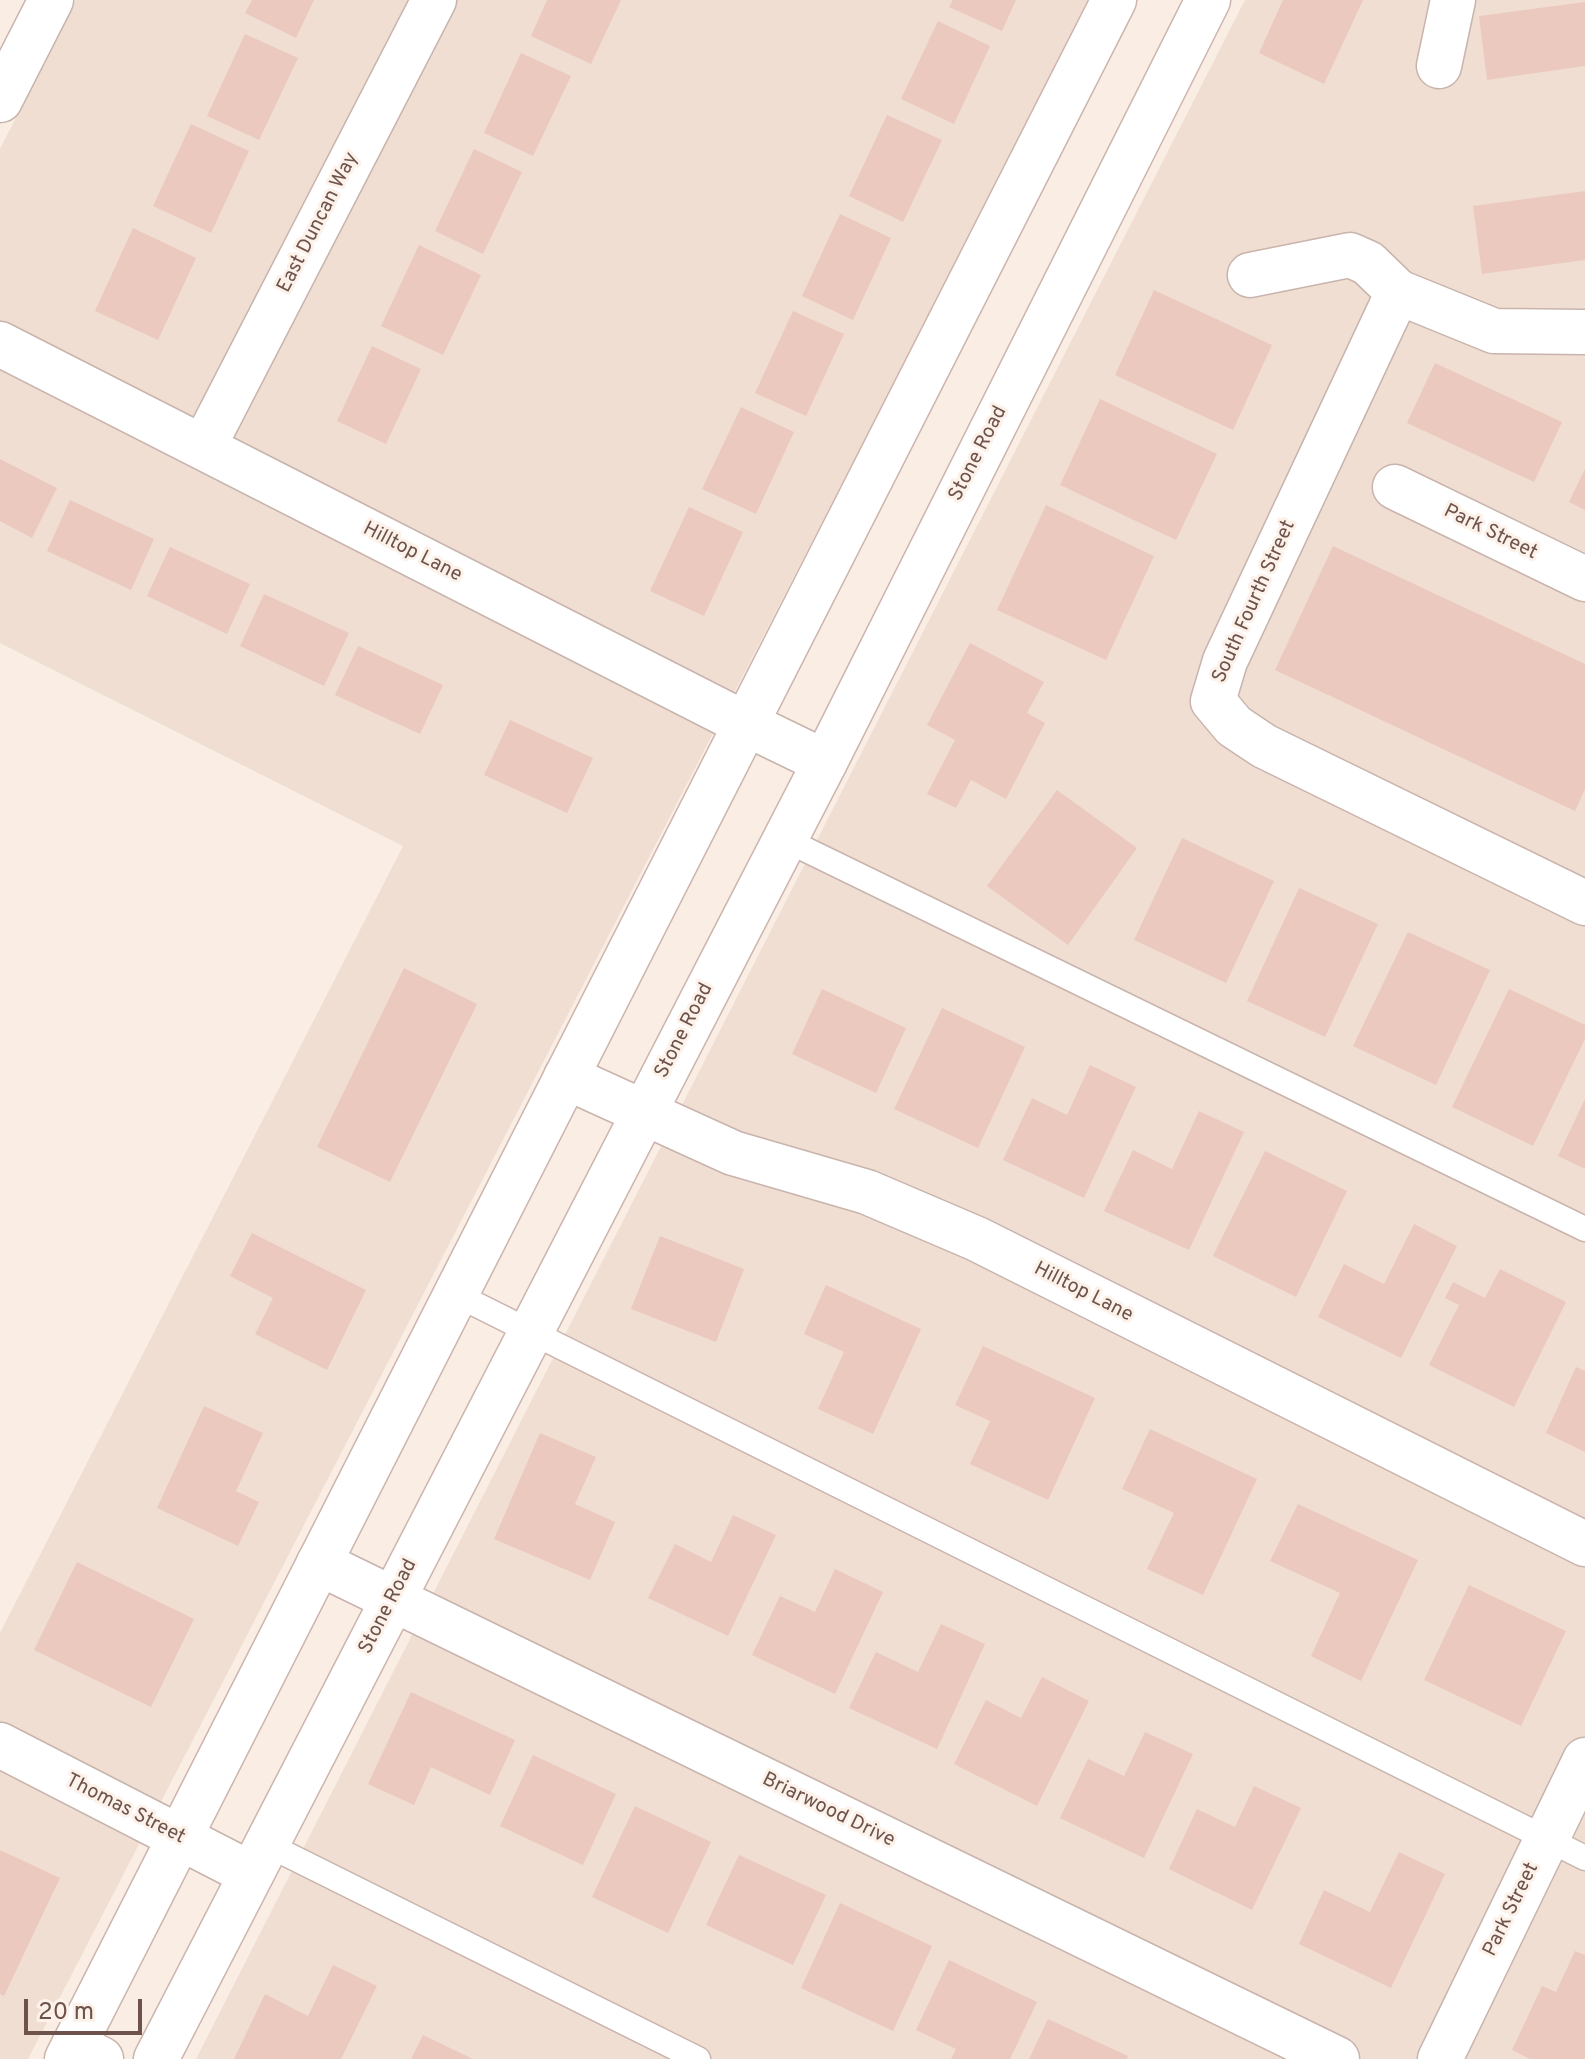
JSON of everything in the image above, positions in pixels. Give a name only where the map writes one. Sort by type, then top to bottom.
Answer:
[{"type":"street","points":[[0,100],[14,48],[51,0]]},
{"type":"street","name":"East Duncan Way","points":[[204,446],[434,0]]},
{"type":"street","points":[[81,2054],[180,1838],[1114,0]]},
{"type":"street","name":"Stone Road","points":[[156,2059],[825,762],[1208,0]]},
{"type":"street","points":[[1439,66],[1453,0]]},
{"type":"street","points":[[1250,275],[1350,255],[1368,263],[1398,292],[1494,331],[1585,332]]},
{"type":"street","name":"South Fourth Street","points":[[1398,292],[1225,661],[1213,701],[1234,726],[1264,746],[1585,903]]},
{"type":"street","name":"Hilltop Lane","points":[[0,344],[825,762]]},
{"type":"street","name":"Park Street","points":[[1395,487],[1585,579]]},
{"type":"street","name":"Hilltop Lane","points":[[566,1077],[733,1153],[867,1192],[977,1239],[1585,1544]]},
{"type":"street","name":"Briarwood Drive","points":[[319,1563],[1337,2059]]},
{"type":"street","name":"Thomas Street","points":[[0,1745],[180,1838],[259,1859]]},
{"type":"street","name":"Park Street","points":[[1440,2059],[1585,1760]]},
{"type":"lane","points":[[784,839],[1585,1229]]},
{"type":"lane","points":[[455,1294],[1585,1858]]},
{"type":"lane","points":[[259,1859],[698,2059]]},
{"type":"shaded area","points":[[76,0],[1092,0],[28,2059],[0,2059],[0,1633],[403,846],[0,643],[0,149]]},
{"type":"shaded area","points":[[1245,0],[1585,0],[1585,2059],[196,2059]]},
{"type":"building","points":[[252,0],[314,0],[296,38],[245,13]]},
{"type":"building","points":[[547,0],[621,0],[591,64],[531,36]]},
{"type":"building","points":[[953,0],[1016,0],[1002,31],[949,7]]},
{"type":"building","points":[[1283,0],[1363,0],[1324,84],[1259,53]]},
{"type":"building","points":[[1585,2],[1585,66],[1487,80],[1479,16]]},
{"type":"building","points":[[938,21],[990,46],[954,124],[901,99]]},
{"type":"building","points":[[245,34],[298,58],[259,140],[207,116]]},
{"type":"building","points":[[521,53],[571,76],[533,156],[484,133]]},
{"type":"building","points":[[887,115],[942,140],[903,222],[849,196]]},
{"type":"building","points":[[191,124],[249,151],[211,233],[153,206]]},
{"type":"building","points":[[474,149],[522,172],[483,254],[435,231]]},
{"type":"building","points":[[1585,191],[1585,260],[1482,274],[1473,206]]},
{"type":"building","points":[[840,214],[891,238],[853,320],[802,296]]},
{"type":"building","points":[[133,228],[196,258],[158,340],[95,311]]},
{"type":"building","points":[[419,245],[481,275],[443,355],[381,326]]},
{"type":"building","points":[[1154,290],[1272,345],[1233,430],[1115,375]]},
{"type":"building","points":[[793,311],[844,334],[806,416],[755,393]]},
{"type":"building","points":[[372,346],[421,369],[386,444],[337,421]]},
{"type":"building","points":[[1435,363],[1562,422],[1534,482],[1407,423]]},
{"type":"building","points":[[1100,399],[1217,454],[1176,540],[1060,485]]},
{"type":"building","points":[[741,407],[794,432],[756,514],[702,489]]},
{"type":"building","points":[[0,459],[57,488],[32,538],[0,521]]},
{"type":"building","points":[[1585,469],[1585,510],[1569,502]]},
{"type":"building","points":[[70,500],[154,539],[131,590],[47,551]]},
{"type":"building","points":[[1046,505],[1154,556],[1106,660],[997,610]]},
{"type":"building","points":[[689,507],[743,532],[704,616],[650,591]]},
{"type":"building","points":[[1333,546],[1585,664],[1585,789],[1575,811],[1275,670]]},
{"type":"building","points":[[170,547],[250,584],[227,634],[147,596]]},
{"type":"building","points":[[264,594],[349,633],[324,686],[240,646]]},
{"type":"building","points":[[970,643],[1044,682],[1027,713],[1045,723],[1006,799],[971,780],[956,808],[927,794],[955,740],[927,725]]},
{"type":"building","points":[[358,646],[443,685],[420,734],[335,695]]},
{"type":"building","points":[[510,720],[593,758],[567,813],[484,775]]},
{"type":"building","points":[[1057,790],[1137,848],[1068,945],[987,886]]},
{"type":"building","points":[[1182,838],[1274,881],[1226,983],[1134,940]]},
{"type":"building","points":[[1299,888],[1378,924],[1325,1037],[1247,1001]]},
{"type":"building","points":[[1408,932],[1490,970],[1436,1085],[1353,1046]]},
{"type":"building","points":[[404,968],[477,1004],[390,1182],[317,1147]]},
{"type":"building","points":[[822,989],[906,1028],[876,1093],[792,1054]]},
{"type":"building","points":[[1509,989],[1585,1025],[1585,1039],[1533,1146],[1452,1107]]},
{"type":"building","points":[[942,1008],[1025,1047],[978,1148],[894,1109]]},
{"type":"building","points":[[1090,1065],[1136,1087],[1084,1198],[1003,1160],[1032,1098],[1067,1115]]},
{"type":"building","points":[[1585,1099],[1585,1169],[1558,1156]]},
{"type":"building","points":[[1199,1111],[1244,1132],[1189,1250],[1104,1211],[1133,1150],[1172,1169]]},
{"type":"building","points":[[1265,1151],[1347,1191],[1296,1297],[1213,1256]]},
{"type":"building","points":[[1414,1224],[1457,1246],[1401,1358],[1318,1317],[1344,1264],[1384,1284]]},
{"type":"building","points":[[252,1233],[366,1290],[327,1370],[255,1334],[273,1298],[230,1276]]},
{"type":"building","points":[[660,1236],[744,1269],[716,1342],[631,1309]]},
{"type":"building","points":[[1500,1269],[1566,1302],[1514,1407],[1429,1365],[1459,1305],[1445,1298],[1453,1282],[1485,1298]]},
{"type":"building","points":[[826,1285],[921,1329],[873,1434],[818,1409],[844,1352],[804,1334]]},
{"type":"building","points":[[983,1346],[1095,1398],[1048,1500],[970,1464],[990,1421],[955,1405]]},
{"type":"building","points":[[1576,1367],[1585,1371],[1585,1452],[1546,1433]]},
{"type":"building","points":[[204,1406],[263,1433],[236,1491],[259,1502],[238,1546],[157,1508]]},
{"type":"building","points":[[1150,1429],[1257,1479],[1203,1595],[1147,1569],[1174,1513],[1122,1489]]},
{"type":"building","points":[[540,1433],[596,1457],[575,1504],[615,1522],[590,1580],[494,1539]]},
{"type":"building","points":[[1298,1504],[1418,1560],[1361,1681],[1311,1656],[1340,1593],[1270,1561]]},
{"type":"building","points":[[733,1515],[776,1535],[728,1636],[648,1598],[675,1544],[711,1562]]},
{"type":"building","points":[[77,1562],[194,1619],[151,1707],[34,1650]]},
{"type":"building","points":[[835,1569],[883,1592],[835,1694],[752,1655],[780,1596],[815,1612]]},
{"type":"building","points":[[1469,1585],[1566,1631],[1521,1726],[1424,1680]]},
{"type":"building","points":[[941,1624],[985,1644],[937,1749],[849,1708],[876,1652],[918,1672]]},
{"type":"building","points":[[1042,1677],[1089,1701],[1037,1806],[954,1764],[986,1700],[1021,1718]]},
{"type":"building","points":[[411,1692],[515,1740],[490,1795],[431,1767],[414,1805],[368,1784]]},
{"type":"building","points":[[1145,1732],[1193,1754],[1144,1858],[1060,1818],[1088,1759],[1124,1776]]},
{"type":"building","points":[[533,1755],[616,1794],[583,1865],[500,1826]]},
{"type":"building","points":[[1254,1786],[1301,1808],[1252,1910],[1169,1869],[1197,1809],[1235,1827]]},
{"type":"building","points":[[635,1806],[711,1842],[668,1933],[592,1897]]},
{"type":"building","points":[[0,1850],[60,1878],[4,1996],[0,1994]]},
{"type":"building","points":[[1399,1852],[1445,1874],[1391,1988],[1299,1944],[1324,1890],[1370,1912]]},
{"type":"building","points":[[739,1855],[826,1895],[793,1965],[706,1925]]},
{"type":"building","points":[[840,1903],[932,1946],[893,2031],[801,1988]]},
{"type":"building","points":[[1575,1951],[1585,1955],[1585,2059],[1530,2059],[1512,2050],[1542,1986],[1556,1992]]},
{"type":"building","points":[[949,1960],[1037,2002],[1010,2059],[951,2059],[956,2049],[916,2030]]},
{"type":"building","points":[[333,1965],[377,1986],[341,2059],[234,2059],[265,1994],[308,2016]]},
{"type":"building","points":[[1048,2019],[1128,2056],[1127,2059],[1029,2059]]},
{"type":"building","points":[[423,2035],[473,2059],[411,2059]]}]
